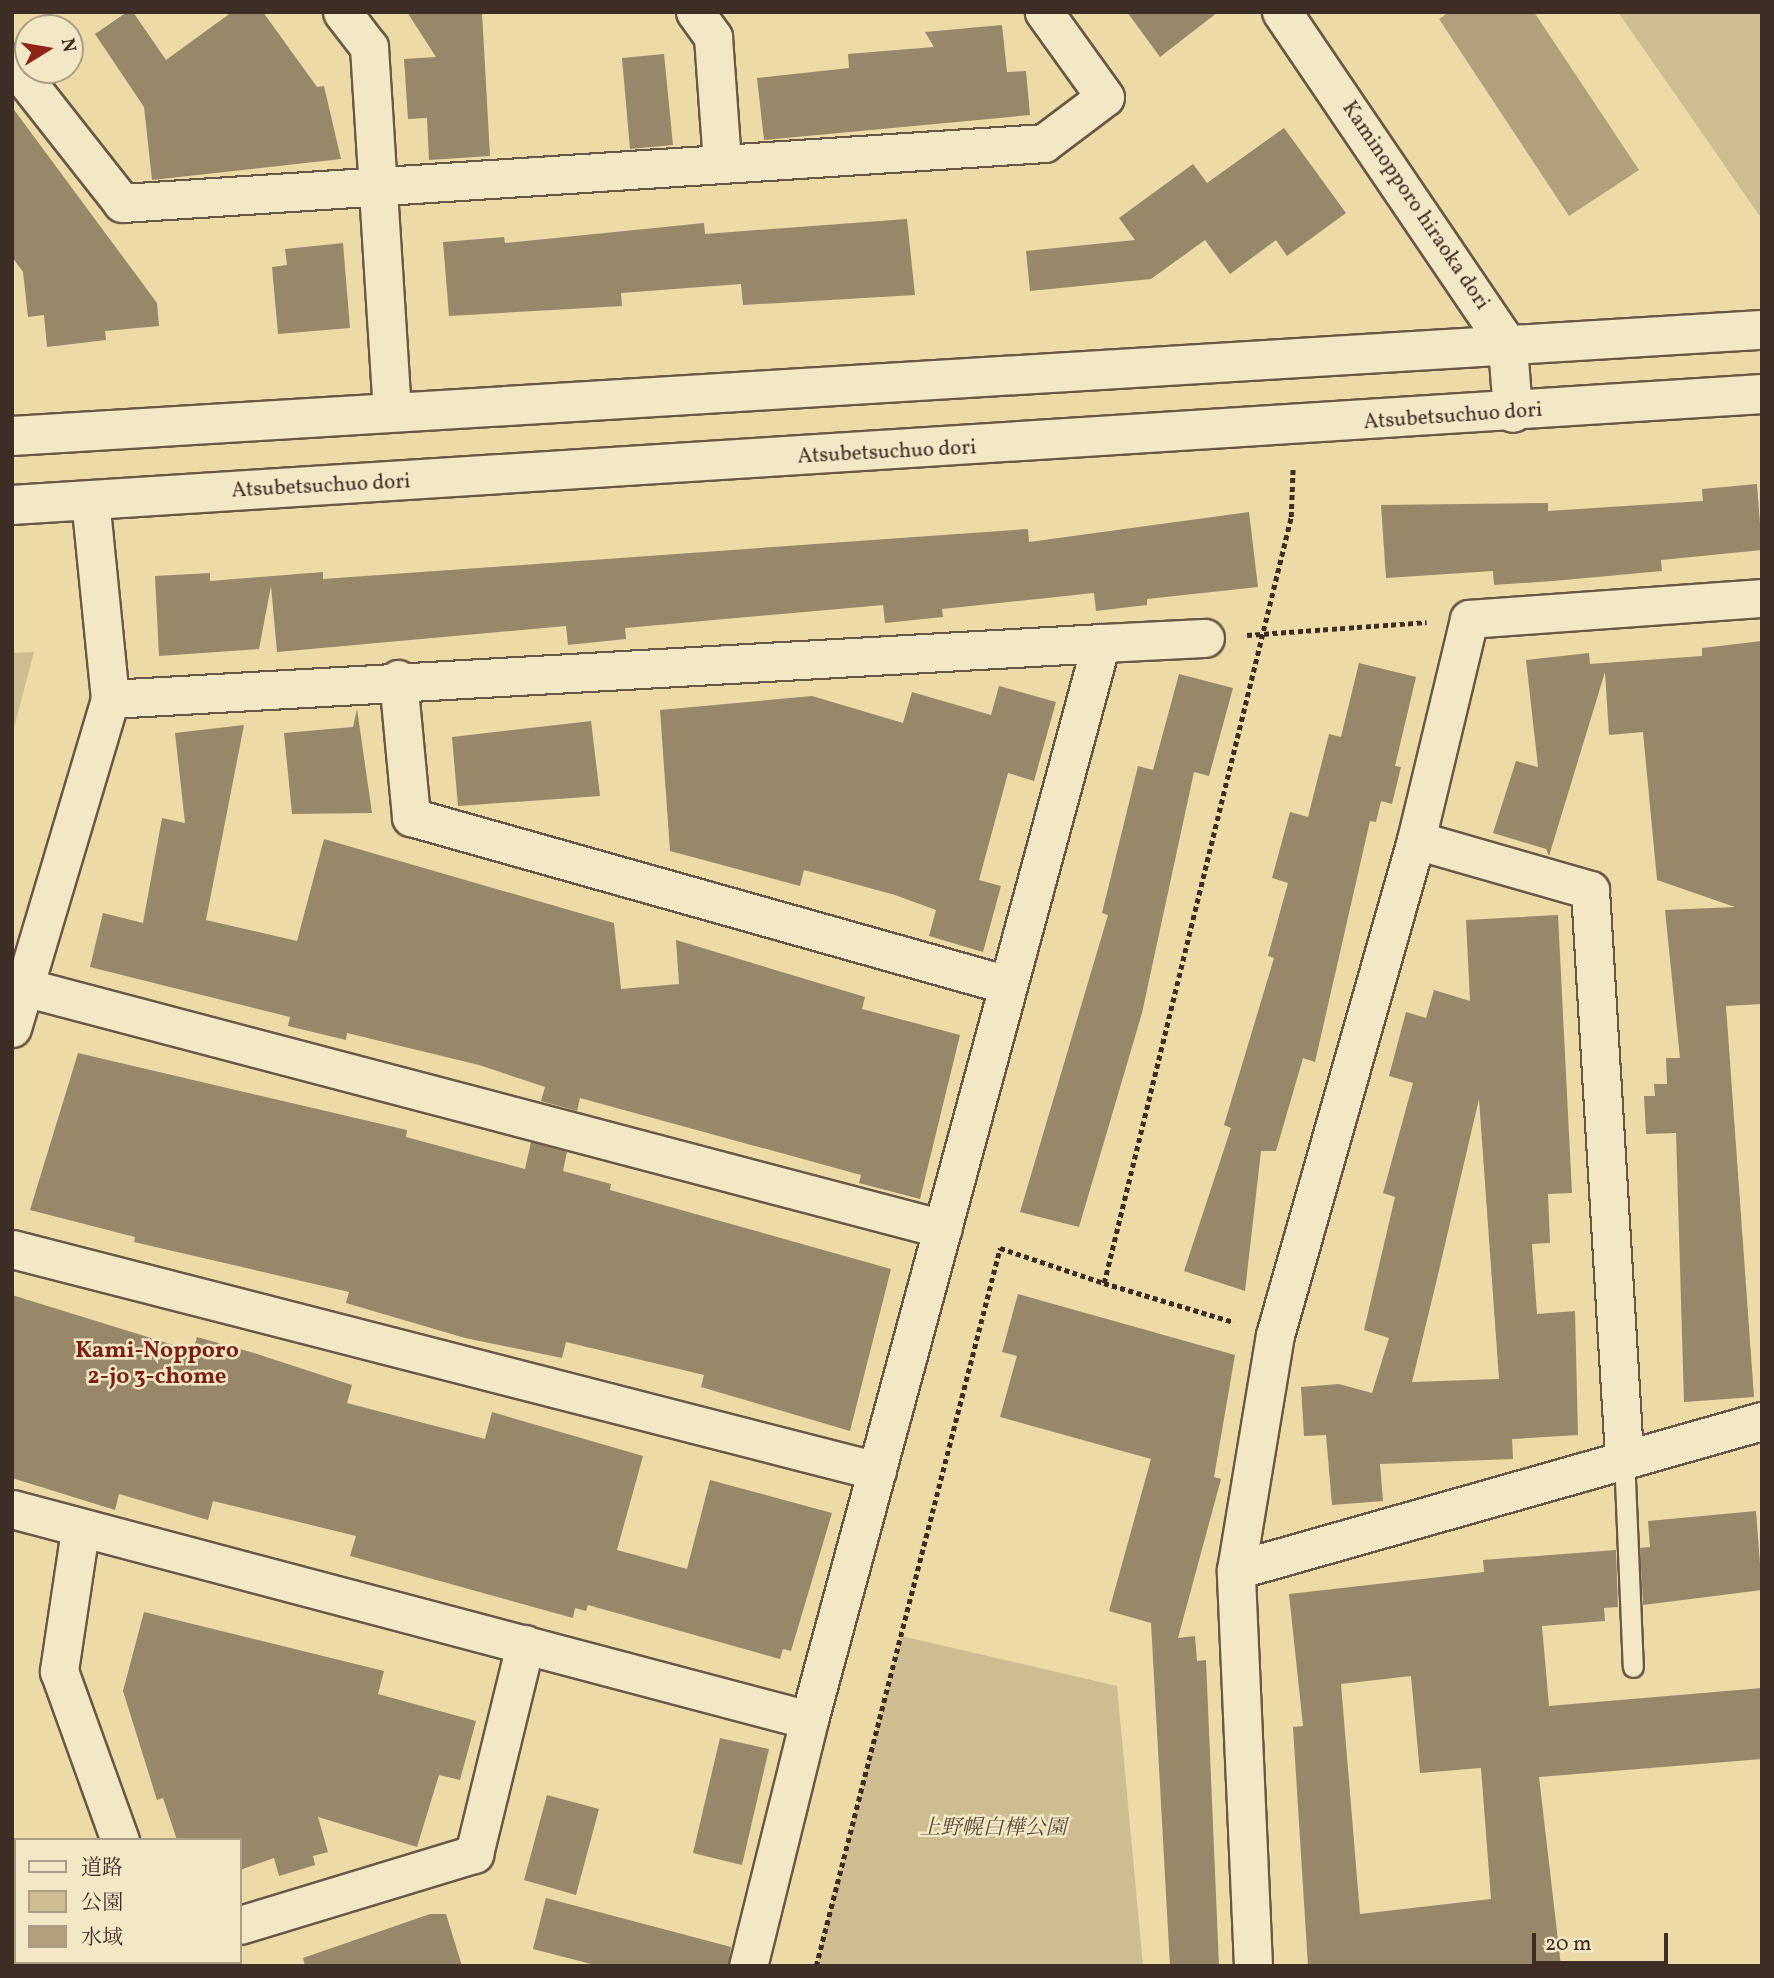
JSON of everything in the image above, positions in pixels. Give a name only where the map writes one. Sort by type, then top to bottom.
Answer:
[{"type":"main road","name":"Kaminopporo hiraoka dori","points":[[1282,12],[1508,346],[1513,413]]},
{"type":"main road","points":[[12,436],[1762,330]]},
{"type":"main road","name":"Atsubetsuchuo dori","points":[[12,505],[1294,428],[1762,394]]},
{"type":"street","points":[[342,12],[369,47],[392,412]]},
{"type":"street","points":[[695,12],[713,37],[722,164]]},
{"type":"street","points":[[12,63],[122,203],[1044,143],[1105,97],[1044,12]]},
{"type":"street","points":[[12,1028],[110,699],[90,500]]},
{"type":"street","points":[[1252,1966],[1236,1570],[1275,1335],[1416,840],[1469,619],[1762,598]]},
{"type":"street","points":[[110,699],[398,679],[1205,638]]},
{"type":"street","points":[[748,1966],[809,1720],[1101,643]]},
{"type":"street","points":[[398,679],[411,817],[1008,985]]},
{"type":"street","points":[[1416,840],[1590,890],[1624,1456]]},
{"type":"street","points":[[24,987],[943,1229]]},
{"type":"street","points":[[12,1249],[877,1471]]},
{"type":"street","points":[[1236,1570],[1624,1456],[1762,1421]]},
{"type":"street","points":[[12,1509],[80,1530],[809,1720]]},
{"type":"street","points":[[80,1530],[59,1671],[119,1838]]},
{"type":"street","points":[[242,1924],[474,1854],[525,1644]]},
{"type":"lane","points":[[1624,1456],[1633,1667]]},
{"type":"path","points":[[1104,1283],[1292,517],[1294,428]]},
{"type":"path","points":[[1205,638],[1469,619]]},
{"type":"path","points":[[816,1966],[1000,1248],[1275,1335]]},
{"type":"green space","points":[[1618,12],[1762,12],[1762,214],[1759,215]]},
{"type":"green space","points":[[34,652],[12,735],[12,653]]},
{"type":"green space","name":"上野幌白樺公園","points":[[901,1636],[1117,1686],[1143,1966],[816,1966]]},
{"type":"water","points":[[1449,12],[1534,12],[1639,170],[1569,216],[1439,19]]},
{"type":"building","points":[[127,12],[133,12],[166,60],[232,12],[263,12],[317,87],[324,86],[341,159],[152,180],[144,107],[95,34]]},
{"type":"building","points":[[407,12],[482,12],[490,156],[429,160],[427,118],[408,119],[404,59],[436,57]]},
{"type":"building","points":[[1127,12],[1218,12],[1160,57]]},
{"type":"building","points":[[1002,25],[1007,72],[1026,71],[1030,115],[764,140],[757,78],[849,68],[848,54],[934,47],[925,32]]},
{"type":"building","points":[[664,54],[673,145],[630,149],[622,58]]},
{"type":"building","points":[[12,107],[157,303],[159,326],[105,331],[106,340],[47,347],[44,315],[28,317],[23,272],[12,257]]},
{"type":"building","points":[[1284,128],[1346,213],[1287,256],[1276,240],[1230,274],[1205,240],[1151,279],[1030,291],[1026,251],[1135,240],[1119,218],[1193,164],[1207,183]]},
{"type":"building","points":[[907,219],[915,295],[743,305],[741,284],[621,293],[622,306],[449,316],[443,242],[504,237],[505,243],[704,223],[705,234]]},
{"type":"building","points":[[343,243],[350,328],[278,334],[272,267],[287,265],[285,249]]},
{"type":"building","points":[[1757,484],[1762,550],[1661,560],[1662,571],[1553,581],[1494,585],[1493,571],[1386,578],[1381,505],[1548,503],[1548,511],[1703,501],[1702,489]]},
{"type":"building","points":[[1249,512],[1258,587],[1147,599],[1147,605],[1096,611],[1094,593],[942,609],[943,617],[885,623],[883,605],[625,628],[626,639],[568,645],[566,626],[277,652],[271,586],[259,649],[159,656],[155,576],[210,573],[210,581],[323,572],[323,579],[1028,529],[1029,542]]},
{"type":"building","points":[[1762,641],[1762,1004],[1726,1006],[1754,1397],[1684,1402],[1676,1133],[1646,1134],[1644,1096],[1655,1096],[1654,1084],[1667,1084],[1666,1058],[1680,1058],[1665,910],[1735,907],[1657,880],[1643,732],[1609,735],[1605,672],[1549,856],[1546,849],[1493,833],[1516,761],[1538,767],[1526,660],[1589,653],[1590,664],[1702,656],[1702,648]]},
{"type":"building","points":[[1359,663],[1416,677],[1395,766],[1401,767],[1392,804],[1381,801],[1376,822],[1370,821],[1315,1062],[1303,1058],[1276,1151],[1261,1151],[1245,1291],[1184,1271],[1231,1128],[1224,1125],[1274,958],[1268,956],[1288,883],[1272,878],[1290,812],[1308,817],[1329,734],[1341,737]]},
{"type":"building","points":[[1179,674],[1233,688],[1209,776],[1194,772],[1142,1013],[1079,1227],[1020,1212],[1108,915],[1102,913],[1138,766],[1153,770]]},
{"type":"building","points":[[999,686],[1056,702],[1034,781],[1008,773],[979,880],[1001,886],[983,952],[929,936],[936,910],[895,895],[804,870],[800,886],[670,851],[660,710],[812,696],[903,723],[912,692],[991,715]]},
{"type":"building","points":[[357,709],[372,813],[292,814],[284,733],[353,727]]},
{"type":"building","points":[[591,721],[600,796],[458,806],[452,737]]},
{"type":"building","points":[[244,725],[206,920],[297,941],[324,839],[614,923],[621,989],[679,984],[676,940],[865,997],[862,1009],[960,1035],[920,1199],[859,1183],[861,1175],[580,1098],[577,1111],[541,1101],[545,1087],[479,1065],[347,1033],[346,1040],[288,1026],[290,1017],[90,967],[103,913],[143,923],[162,818],[185,823],[175,733]]},
{"type":"building","points":[[1558,915],[1572,1193],[1548,1194],[1550,1243],[1532,1244],[1537,1314],[1575,1311],[1578,1435],[1512,1439],[1513,1459],[1380,1464],[1383,1501],[1332,1505],[1326,1435],[1304,1436],[1301,1387],[1339,1384],[1372,1393],[1389,1338],[1364,1330],[1395,1197],[1383,1193],[1413,1083],[1389,1076],[1406,1012],[1426,1018],[1434,990],[1470,1001],[1466,920]],"holes":[[[1479,1099],[1499,1379],[1412,1382]]]},
{"type":"building","points":[[78,1053],[407,1130],[406,1137],[525,1169],[531,1142],[567,1152],[563,1171],[611,1184],[610,1190],[891,1269],[850,1431],[701,1387],[704,1375],[566,1342],[562,1358],[465,1338],[346,1303],[349,1292],[134,1242],[135,1237],[30,1210]]},
{"type":"building","points":[[1018,1294],[1235,1355],[1214,1477],[1221,1479],[1178,1638],[1195,1636],[1197,1661],[1206,1660],[1219,1966],[1170,1966],[1151,1623],[1109,1611],[1151,1459],[1000,1417],[1017,1356],[1002,1352]]},
{"type":"building","points":[[12,1295],[193,1351],[197,1337],[254,1353],[352,1385],[347,1403],[485,1439],[492,1412],[643,1456],[617,1550],[687,1569],[710,1480],[832,1513],[791,1651],[783,1649],[780,1659],[588,1605],[586,1611],[575,1608],[573,1618],[350,1556],[356,1536],[213,1501],[208,1520],[119,1494],[115,1510],[12,1478]]},
{"type":"building","points":[[1756,1511],[1762,1590],[1643,1605],[1640,1548],[1650,1547],[1648,1521]]},
{"type":"building","points":[[1616,1550],[1618,1607],[1604,1608],[1605,1621],[1542,1626],[1549,1706],[1762,1688],[1762,1759],[1539,1777],[1561,1966],[1308,1966],[1293,1727],[1303,1726],[1289,1594],[1484,1572],[1483,1560]],"holes":[[[1411,1676],[1420,1773],[1481,1768],[1491,1899],[1360,1914],[1341,1684]]]},
{"type":"building","points":[[144,1612],[384,1671],[378,1694],[476,1721],[460,1780],[439,1775],[417,1847],[318,1817],[328,1852],[313,1856],[315,1865],[279,1876],[274,1858],[242,1869],[242,1838],[176,1838],[163,1798],[157,1800],[123,1691]]},
{"type":"building","points":[[720,1738],[769,1749],[742,1865],[693,1853]]},
{"type":"building","points":[[547,1795],[599,1809],[576,1895],[524,1880]]},
{"type":"building","points":[[546,1898],[731,1947],[728,1966],[599,1966],[533,1949]]},
{"type":"building","points":[[430,1914],[446,1914],[462,1966],[305,1966],[303,1958]]},
{"type":"district","name":"Kami-Nopporo 2-jo 3-chome","points":[[157,1364]]}]
